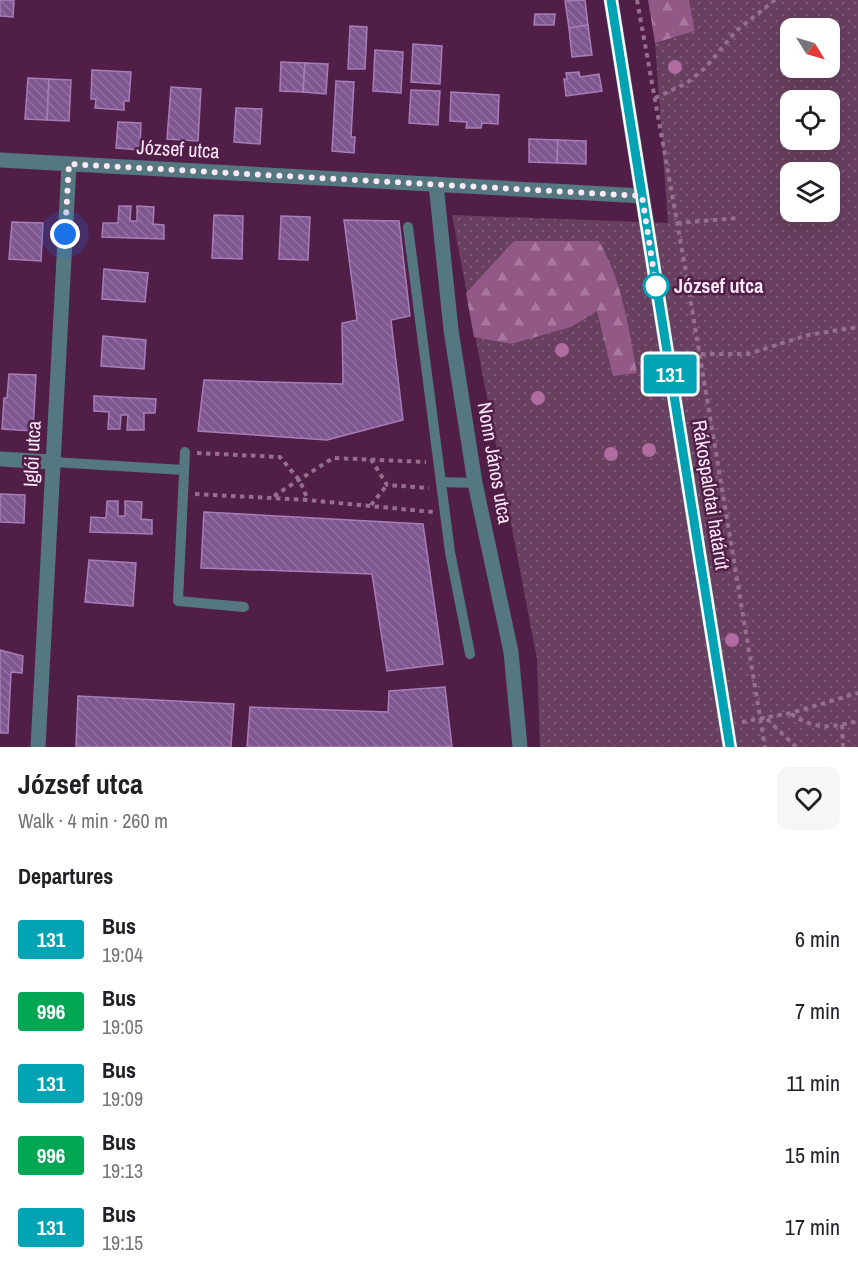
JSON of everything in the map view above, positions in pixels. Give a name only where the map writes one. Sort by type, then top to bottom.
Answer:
[{"type":"street","name":"Rákospalotai határút","points":[[611,0],[730,747]]},
{"type":"street","name":"József utca","points":[[0,160],[642,196]]},
{"type":"street","name":"Iglói utca","points":[[38,747],[69,164]]},
{"type":"street","name":"Nonn János utca","points":[[436,184],[451,330],[475,483],[511,652],[520,747]]},
{"type":"street","points":[[0,459],[53,462]]},
{"type":"lane","points":[[408,227],[445,513],[470,654]]},
{"type":"lane","points":[[185,452],[178,601],[244,608]]},
{"type":"lane","points":[[53,462],[184,470]]},
{"type":"lane","points":[[442,486],[475,483]]},
{"type":"path","points":[[637,0],[765,747]]},
{"type":"path","points":[[655,98],[687,83],[705,68],[736,31],[775,0]]},
{"type":"path","points":[[677,223],[738,218]]},
{"type":"path","points":[[667,355],[748,354],[808,335],[858,327]]},
{"type":"path","points":[[185,452],[280,457],[300,481],[308,500]]},
{"type":"path","points":[[272,498],[333,458],[439,462]]},
{"type":"path","points":[[370,459],[387,484]]},
{"type":"path","points":[[387,484],[442,486]]},
{"type":"path","points":[[371,505],[387,484]]},
{"type":"path","points":[[183,493],[308,500],[445,513]]},
{"type":"path","points":[[726,723],[767,720],[858,693]]},
{"type":"path","points":[[791,714],[809,726],[842,725],[858,721]]},
{"type":"path","points":[[767,720],[796,747]]},
{"type":"path","points":[[842,725],[843,747]]},
{"type":"shaded area","points":[[689,0],[858,0],[858,747],[540,747],[537,659],[452,215],[668,223],[655,43],[695,31]]},
{"type":"green space","points":[[648,0],[689,0],[695,31],[655,43]]},
{"type":"green space","points":[[514,241],[599,241],[619,289],[637,373],[613,376],[597,311],[571,327],[511,344],[474,337],[466,293]]},
{"type":"building","points":[[0,0],[14,0],[13,17],[0,16]]},
{"type":"building","points":[[585,0],[588,25],[569,28],[565,1]]},
{"type":"building","points":[[535,14],[555,14],[554,25],[534,25]]},
{"type":"building","points":[[588,25],[592,55],[572,57],[569,28]]},
{"type":"building","points":[[350,26],[367,27],[365,69],[348,69]]},
{"type":"building","points":[[413,44],[442,46],[440,84],[411,82]]},
{"type":"building","points":[[375,50],[403,52],[401,93],[373,91]]},
{"type":"building","points":[[281,62],[305,63],[303,92],[280,91]]},
{"type":"building","points":[[305,63],[328,64],[326,94],[303,92]]},
{"type":"building","points":[[92,70],[131,72],[129,101],[124,101],[124,110],[95,108],[96,99],[91,99]]},
{"type":"building","points":[[579,72],[580,77],[599,74],[602,91],[566,96],[564,79],[567,79],[566,73]]},
{"type":"building","points":[[28,78],[49,79],[47,120],[25,119]]},
{"type":"building","points":[[49,79],[71,80],[69,121],[47,120]]},
{"type":"building","points":[[336,81],[354,82],[351,137],[355,137],[354,153],[332,151]]},
{"type":"building","points":[[171,87],[201,89],[198,141],[167,139]]},
{"type":"building","points":[[411,90],[440,91],[438,125],[409,123]]},
{"type":"building","points":[[451,92],[499,95],[498,124],[482,123],[481,128],[466,128],[467,122],[450,121]]},
{"type":"building","points":[[236,108],[262,109],[260,144],[234,142]]},
{"type":"building","points":[[118,122],[141,123],[140,150],[116,148]]},
{"type":"building","points":[[529,139],[558,140],[557,163],[529,162]]},
{"type":"building","points":[[558,140],[586,141],[586,164],[557,163]]},
{"type":"building","points":[[119,206],[131,206],[130,221],[137,221],[137,206],[154,207],[153,224],[164,225],[164,239],[102,237],[103,223],[118,223]]},
{"type":"building","points":[[214,215],[243,216],[242,259],[212,258]]},
{"type":"building","points":[[281,216],[310,217],[308,260],[279,259]]},
{"type":"building","points":[[344,220],[399,221],[410,316],[391,320],[403,420],[327,440],[198,431],[204,380],[343,384],[342,323],[357,320]]},
{"type":"building","points":[[12,222],[43,223],[41,261],[9,259]]},
{"type":"building","points":[[104,269],[148,273],[145,302],[102,299]]},
{"type":"building","points":[[103,336],[146,340],[144,369],[101,366]]},
{"type":"building","points":[[9,374],[36,375],[33,431],[2,429],[4,398],[7,398]]},
{"type":"building","points":[[94,396],[156,399],[155,413],[144,413],[144,430],[127,430],[128,415],[121,415],[120,429],[108,429],[109,412],[94,411]]},
{"type":"building","points":[[0,494],[25,495],[24,523],[0,522]]},
{"type":"building","points":[[107,501],[118,501],[118,516],[125,516],[125,501],[142,502],[141,519],[152,520],[152,534],[90,532],[91,517],[106,518]]},
{"type":"building","points":[[204,512],[423,524],[443,664],[387,671],[372,574],[201,568]]},
{"type":"building","points":[[89,560],[136,563],[133,606],[85,602]]},
{"type":"building","points":[[0,650],[23,656],[22,673],[11,672],[8,733],[0,733]]},
{"type":"building","points":[[445,687],[452,747],[247,747],[250,707],[388,712],[389,691]]},
{"type":"building","points":[[78,696],[234,704],[231,747],[76,747]]},
{"type":"bus line","name":"131","points":[[611,0],[730,747]]},
{"type":"place","name":"József utca","points":[[656,286]]},
{"type":"route","points":[[65,234],[69,164],[642,196],[656,286]]}]
